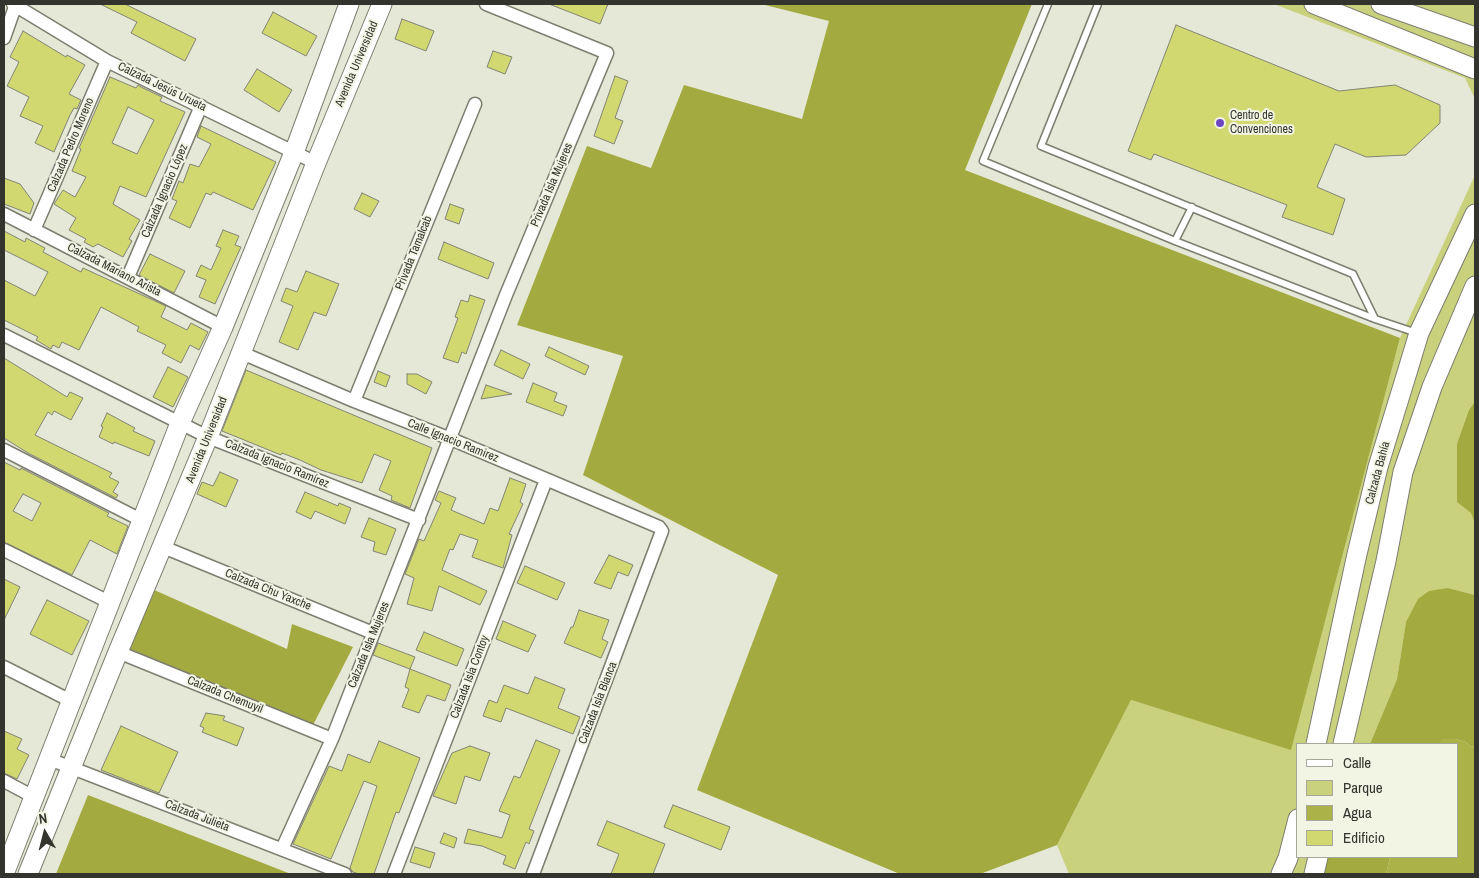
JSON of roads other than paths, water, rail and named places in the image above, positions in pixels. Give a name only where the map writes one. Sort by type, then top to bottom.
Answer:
[{"type":"main road","points":[[4,874],[180,423],[223,327],[295,150],[349,4]]},
{"type":"main road","name":"Avenida Universidad","points":[[28,874],[208,437],[316,162],[382,4]]},
{"type":"main road","points":[[1314,4],[1475,69]]},
{"type":"main road","points":[[1381,4],[1475,37]]},
{"type":"main road","name":"Calzada Bahía","points":[[1316,743],[1378,467],[1418,334],[1475,214]]},
{"type":"main road","name":"Calzada Bahía","points":[[1344,743],[1386,561],[1403,472],[1432,387],[1475,286]]},
{"type":"main road","points":[[1357,554],[1386,561]]},
{"type":"main road","points":[[1281,874],[1288,858],[1296,827]]},
{"type":"main road","points":[[1314,874],[1318,858]]},
{"type":"street","name":"Calzada Jesús Urueta","points":[[15,4],[107,61],[295,150],[316,162]]},
{"type":"street","points":[[4,38],[15,4]]},
{"type":"street","name":"Privada Isla Mujeres","points":[[451,439],[506,295],[607,52],[486,4]]},
{"type":"street","name":"Calzada Pedro Moreno","points":[[34,230],[107,61]]},
{"type":"street","name":"Privada Tamalcab","points":[[354,401],[475,104]]},
{"type":"street","name":"Calzada Ignacio López","points":[[128,277],[201,106]]},
{"type":"street","name":"Calzada Mariano Arista","points":[[4,214],[223,327]]},
{"type":"street","name":"Calzada Ignacio Ramírez","points":[[4,335],[208,437],[419,520]]},
{"type":"street","name":"Calle Ignacio Ramirez","points":[[242,352],[354,401],[451,439],[659,527],[662,531]]},
{"type":"street","name":"Calzada Isla Mujeres","points":[[282,849],[332,739],[451,439]]},
{"type":"street","points":[[4,450],[143,521]]},
{"type":"street","name":"Calzada Isla Contoy","points":[[394,874],[546,480]]},
{"type":"street","name":"Calzada Isla Blanca","points":[[533,874],[662,531]]},
{"type":"street","name":"Calzada Chu Yaxche","points":[[163,547],[373,633]]},
{"type":"street","points":[[4,550],[111,603]]},
{"type":"street","name":"Calzada Chemuyil","points":[[118,652],[332,739]]},
{"type":"street","points":[[4,667],[71,701]]},
{"type":"street","name":"Calzada Julieta","points":[[49,759],[345,874]]},
{"type":"street","points":[[4,781],[34,796]]},
{"type":"lane","points":[[1048,4],[984,161],[1176,241],[1418,334]]},
{"type":"lane","points":[[1098,4],[1042,146],[1353,274],[1375,319]]},
{"type":"lane","points":[[1176,241],[1192,207]]},
{"type":"water","points":[[1442,739],[1455,739],[1466,742],[1471,747],[1475,745],[1475,874],[1386,874],[1390,858],[1459,858],[1459,743],[1440,743]]},
{"type":"place","name":"Centro de Convenciones","points":[[1220,123]]}]
